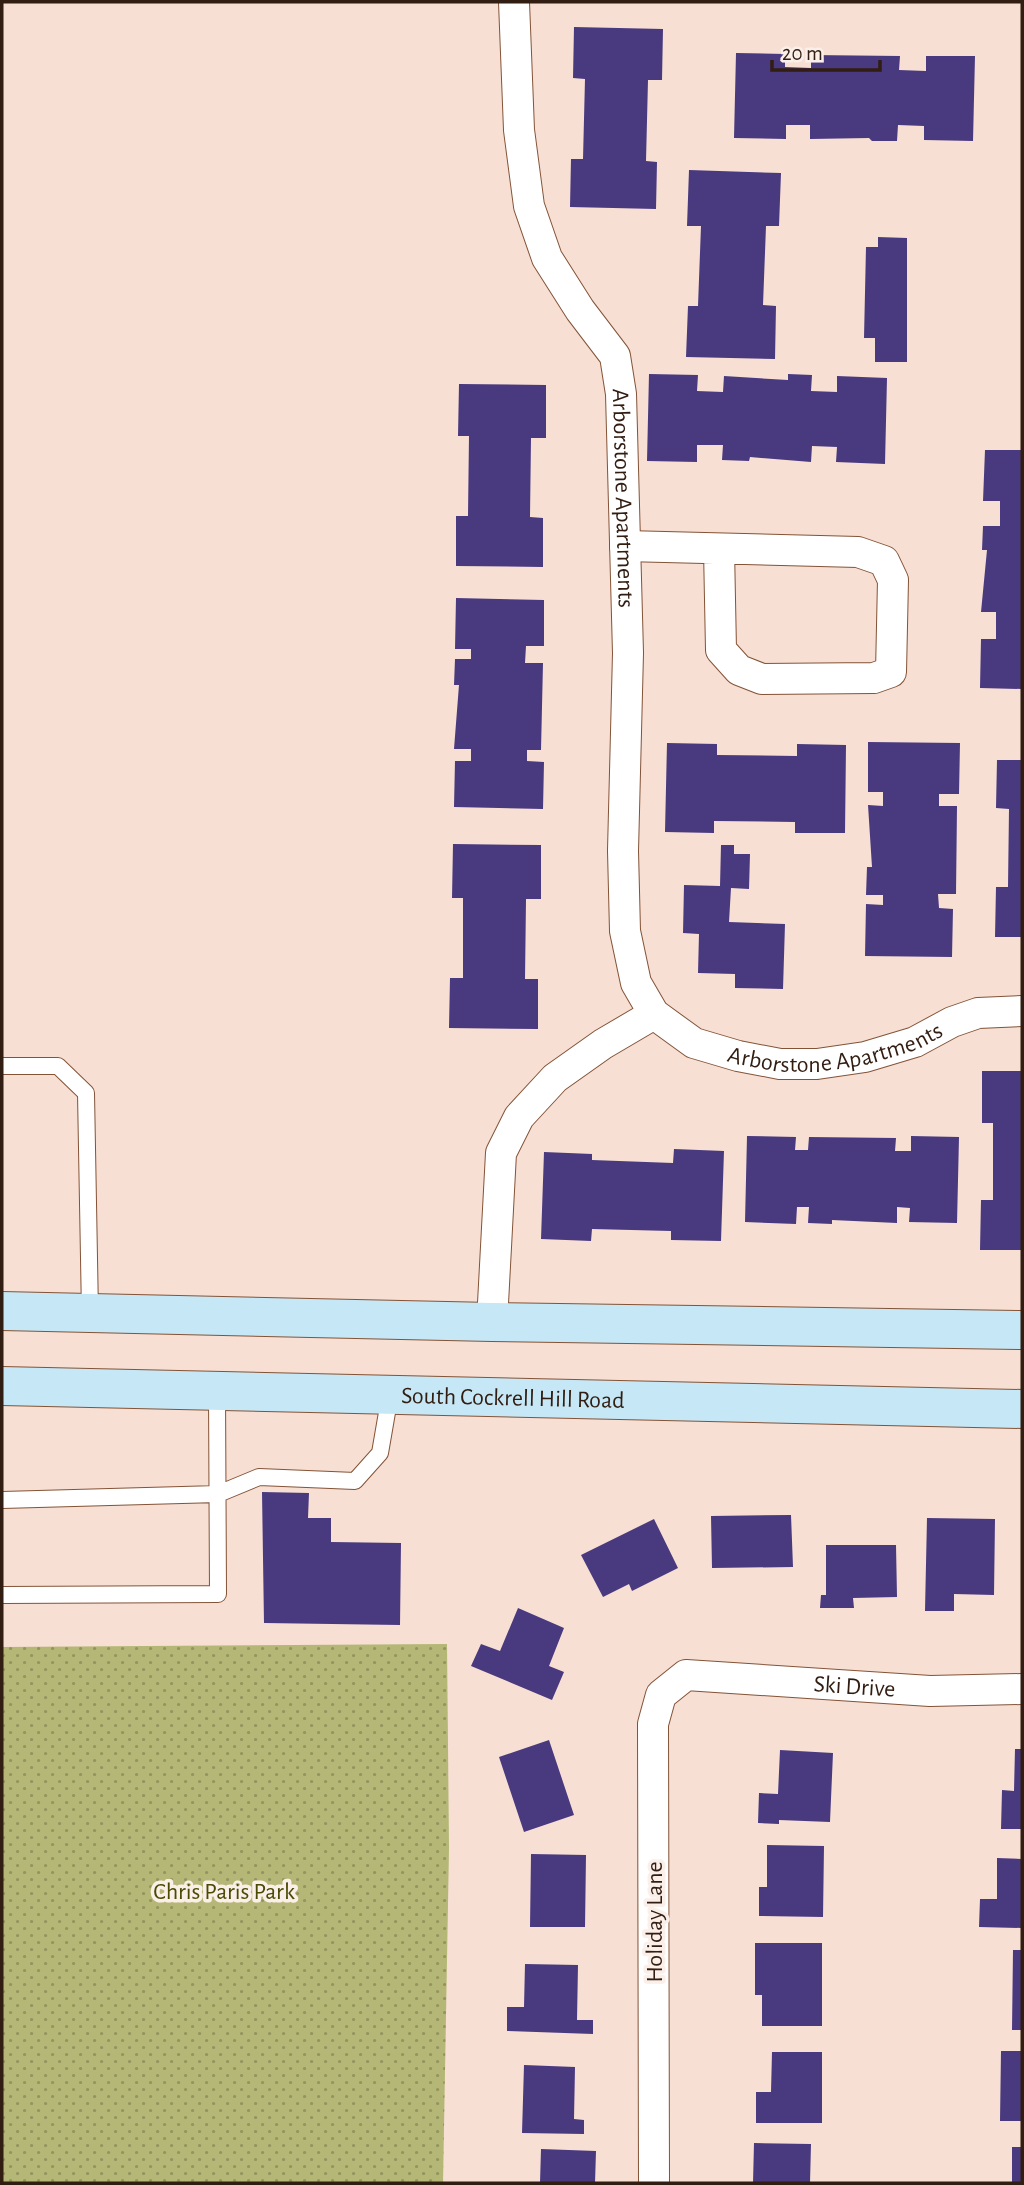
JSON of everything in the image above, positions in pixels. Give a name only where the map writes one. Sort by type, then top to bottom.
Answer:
[{"type":"main road","points":[[2,1311],[1022,1330]]},
{"type":"main road","name":"South Cockrell Hill Road","points":[[2,1386],[1022,1409]]},
{"type":"street","name":"Arborstone Apartments","points":[[514,2],[519,130],[528,206],[547,258],[580,310],[615,356],[621,394],[628,653],[623,851],[625,931],[636,983],[654,1014],[694,1043],[738,1056],[780,1064],[817,1064],[865,1057],[915,1042],[952,1022],[978,1013],[1022,1011]]},
{"type":"street","points":[[625,546],[858,552],[884,561],[893,580],[891,672],[874,678],[762,680],[739,670],[721,650],[719,549]]},
{"type":"street","points":[[492,1322],[501,1153],[519,1117],[555,1078],[603,1044],[654,1014]]},
{"type":"street","name":"Ski Drive","points":[[686,1675],[930,1690],[1022,1689]]},
{"type":"street","name":"Holiday Lane","points":[[654,2183],[653,1724],[661,1695],[686,1675]]},
{"type":"lane","points":[[2,1066],[58,1066],[86,1093],[90,1313]]},
{"type":"lane","points":[[2,1595],[218,1594],[217,1391]]},
{"type":"lane","points":[[2,1500],[218,1494],[259,1478],[355,1481],[380,1453],[390,1395]]},
{"type":"green space","name":"Chris Paris Park","points":[[447,1644],[449,1848],[443,2183],[2,2183],[2,1647]]},
{"type":"building","points":[[574,27],[663,29],[662,80],[648,80],[646,161],[657,162],[656,209],[570,207],[571,159],[583,159],[585,79],[573,78]]},
{"type":"building","points":[[736,53],[785,54],[785,67],[811,68],[811,55],[900,56],[899,70],[926,71],[926,56],[975,56],[973,141],[924,140],[924,126],[898,125],[897,141],[872,141],[869,138],[810,139],[810,125],[786,125],[786,139],[734,138]]},
{"type":"building","points":[[689,170],[781,173],[779,226],[766,226],[763,305],[776,306],[775,359],[686,357],[688,306],[698,306],[701,226],[687,226]]},
{"type":"building","points":[[878,237],[907,238],[907,362],[875,362],[875,338],[864,338],[866,247],[878,247]]},
{"type":"building","points":[[649,374],[698,375],[697,391],[723,392],[724,376],[788,380],[788,374],[812,375],[811,391],[837,392],[837,376],[887,378],[885,464],[836,462],[837,447],[812,446],[811,462],[750,457],[749,461],[722,460],[723,445],[697,445],[697,462],[647,461]]},
{"type":"building","points":[[459,384],[546,385],[546,438],[531,438],[530,517],[543,518],[543,567],[456,566],[456,516],[468,516],[469,436],[458,436]]},
{"type":"building","points":[[985,450],[1022,450],[1022,689],[980,688],[981,639],[996,639],[996,612],[981,612],[987,550],[982,550],[983,526],[1000,526],[1000,501],[983,501]]},
{"type":"building","points":[[456,598],[544,600],[544,646],[526,646],[525,663],[543,663],[541,750],[527,750],[527,761],[544,762],[543,809],[454,807],[455,761],[471,761],[471,749],[454,749],[459,685],[454,685],[455,659],[471,659],[471,649],[455,649]]},
{"type":"building","points":[[868,742],[960,743],[959,794],[939,794],[939,806],[957,806],[956,894],[938,894],[939,908],[953,909],[952,957],[865,956],[866,904],[883,905],[883,895],[866,895],[867,867],[872,867],[868,805],[883,806],[883,792],[868,792]]},
{"type":"building","points":[[667,743],[717,744],[717,755],[797,756],[797,744],[846,745],[845,833],[795,833],[795,822],[714,821],[714,833],[665,832]]},
{"type":"building","points":[[997,760],[1022,760],[1022,937],[995,937],[996,887],[1008,887],[1009,809],[996,808]]},
{"type":"building","points":[[453,844],[541,845],[541,899],[526,899],[525,979],[538,979],[538,1029],[449,1028],[450,978],[463,978],[463,898],[452,898]]},
{"type":"building","points":[[721,845],[734,845],[734,854],[750,854],[749,889],[731,888],[729,922],[785,924],[783,989],[735,988],[735,974],[698,973],[699,934],[683,933],[684,885],[720,886]]},
{"type":"building","points":[[982,1071],[1022,1071],[1022,1250],[980,1250],[981,1200],[993,1200],[993,1123],[982,1123]]},
{"type":"building","points":[[747,1136],[796,1137],[795,1150],[808,1150],[809,1137],[896,1138],[895,1151],[911,1151],[911,1136],[959,1137],[957,1223],[909,1222],[910,1208],[897,1207],[897,1223],[832,1220],[832,1224],[808,1223],[809,1207],[797,1207],[796,1224],[745,1222]]},
{"type":"building","points":[[674,1149],[724,1151],[721,1241],[671,1240],[671,1231],[592,1229],[591,1241],[541,1239],[544,1152],[592,1154],[592,1160],[673,1163]]},
{"type":"building","points":[[262,1492],[309,1493],[308,1518],[331,1518],[331,1542],[401,1543],[400,1625],[264,1623]]},
{"type":"building","points":[[791,1515],[793,1567],[712,1568],[711,1516]]},
{"type":"building","points":[[927,1518],[995,1519],[994,1595],[954,1594],[954,1611],[925,1611]]},
{"type":"building","points":[[654,1519],[678,1568],[632,1591],[629,1584],[603,1597],[581,1555]]},
{"type":"building","points":[[826,1545],[896,1545],[897,1597],[853,1598],[854,1608],[820,1608],[821,1595],[826,1595]]},
{"type":"building","points":[[518,1608],[564,1628],[549,1666],[564,1672],[552,1700],[471,1666],[481,1644],[500,1651]]},
{"type":"building","points":[[549,1740],[574,1815],[524,1832],[499,1757]]},
{"type":"building","points":[[1015,1749],[1022,1749],[1022,1829],[1001,1829],[1002,1790],[1014,1791]]},
{"type":"building","points":[[780,1750],[833,1753],[830,1822],[779,1820],[779,1824],[758,1823],[759,1793],[778,1794]]},
{"type":"building","points":[[767,1845],[824,1846],[823,1917],[759,1916],[759,1887],[767,1887]]},
{"type":"building","points":[[531,1854],[586,1855],[585,1927],[530,1927]]},
{"type":"building","points":[[997,1858],[1022,1859],[1022,1928],[979,1927],[980,1899],[997,1899]]},
{"type":"building","points":[[755,1943],[822,1943],[822,2026],[762,2026],[762,1995],[755,1995]]},
{"type":"building","points":[[1013,1950],[1022,1950],[1022,2030],[1012,2030]]},
{"type":"building","points":[[525,1964],[578,1965],[577,2020],[593,2020],[593,2034],[507,2031],[507,2007],[524,2007]]},
{"type":"building","points":[[1001,2051],[1022,2051],[1022,2121],[1000,2121]]},
{"type":"building","points":[[772,2052],[822,2052],[822,2123],[756,2123],[756,2092],[771,2092]]},
{"type":"building","points":[[524,2065],[575,2067],[574,2119],[584,2120],[584,2134],[522,2133]]},
{"type":"building","points":[[754,2143],[811,2144],[810,2183],[753,2183]]},
{"type":"building","points":[[1012,2147],[1022,2147],[1022,2183],[1012,2183]]},
{"type":"building","points":[[541,2149],[596,2151],[595,2183],[540,2183]]}]
